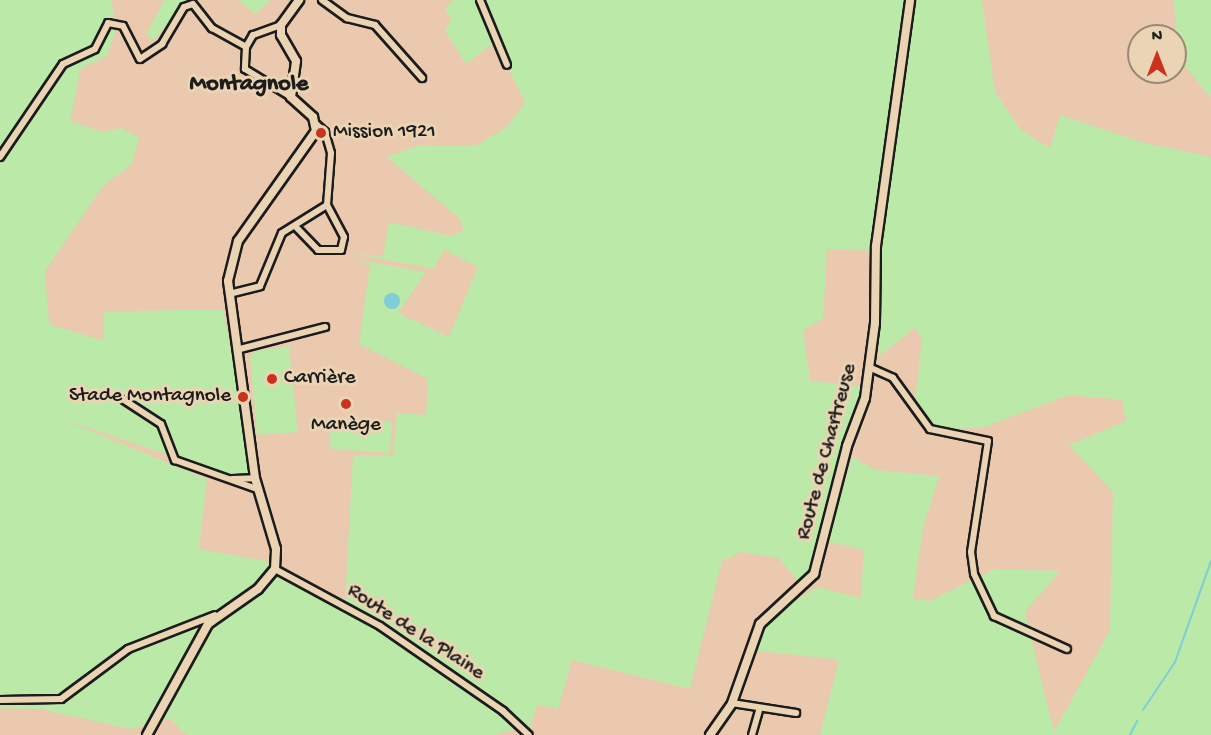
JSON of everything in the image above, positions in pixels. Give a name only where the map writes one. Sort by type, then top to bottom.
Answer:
[{"type":"main road","name":"Route de Chartreuse","points":[[710,735],[732,703],[760,624],[814,574],[872,368],[876,246],[910,0]]},
{"type":"street","points":[[291,97],[296,61],[280,35],[281,25],[299,0]]},
{"type":"street","points":[[322,0],[347,18],[375,25],[422,78]]},
{"type":"street","points":[[480,0],[507,65]]},
{"type":"street","points":[[0,157],[63,64],[95,49],[108,24],[123,26],[140,59],[162,44],[184,7],[194,4],[212,28],[246,47]]},
{"type":"street","points":[[281,25],[257,31],[246,47],[247,73],[291,97],[326,132],[331,153],[327,205],[344,237],[341,250],[318,250],[295,226]]},
{"type":"street","points":[[0,700],[61,699],[128,649],[215,615],[258,589],[275,569],[276,549],[255,478],[240,349],[229,294],[238,241],[316,124]]},
{"type":"street","points":[[229,294],[260,286],[282,233],[327,205]]},
{"type":"street","points":[[240,349],[325,327]]},
{"type":"street","points":[[872,368],[892,378],[930,429],[987,439],[989,454],[970,560],[974,574],[994,616],[1067,649]]},
{"type":"street","points":[[124,400],[161,424],[175,459],[257,489]]},
{"type":"street","points":[[231,479],[255,478]]},
{"type":"street","name":"Route de la Plaine","points":[[275,569],[380,626],[503,711],[529,735]]},
{"type":"street","points":[[147,735],[180,667],[215,615]]},
{"type":"street","points":[[732,703],[759,711],[796,713]]},
{"type":"street","points":[[752,735],[759,711]]},
{"type":"green space","points":[[0,0],[111,0],[116,30],[107,56],[81,68],[70,121],[103,132],[121,128],[139,138],[132,164],[103,186],[45,271],[49,324],[104,341],[104,312],[223,309],[253,468],[250,475],[231,476],[62,419],[207,479],[199,549],[266,561],[281,577],[377,628],[518,728],[496,735],[187,735],[170,719],[131,729],[40,709],[0,708]]},
{"type":"green space","points":[[164,0],[186,0],[154,41],[146,35]]},
{"type":"green space","points":[[238,0],[271,0],[255,14]]},
{"type":"green space","points":[[453,0],[982,0],[995,92],[1020,129],[1050,148],[1060,115],[1145,143],[1211,157],[1211,735],[820,735],[839,660],[754,650],[768,618],[817,587],[861,598],[864,550],[827,541],[852,457],[876,470],[939,476],[923,528],[913,599],[930,601],[994,569],[1060,571],[1025,612],[1054,732],[1110,630],[1113,492],[1069,445],[1126,421],[1122,400],[1069,395],[982,428],[937,429],[915,402],[922,338],[915,328],[879,356],[875,251],[827,249],[823,319],[803,330],[810,381],[865,386],[808,575],[800,584],[779,558],[741,552],[722,561],[690,689],[572,660],[558,709],[537,705],[529,730],[445,666],[345,603],[353,455],[393,456],[397,413],[426,415],[428,379],[359,344],[370,264],[354,259],[426,272],[398,313],[449,337],[478,267],[444,250],[434,269],[355,254],[383,256],[389,222],[451,236],[464,230],[460,219],[387,157],[419,145],[475,146],[507,127],[525,102],[495,42],[466,64],[445,31],[451,20],[445,9]]},
{"type":"green space","points":[[1173,0],[1211,0],[1211,98],[1187,69],[1187,24],[1176,24]]},
{"type":"green space","name":"Carrière","points":[[289,346],[298,432],[257,435],[250,357],[255,351]]},
{"type":"green space","name":"Carrière","points":[[331,419],[392,422],[390,453],[330,449]]},
{"type":"water","points":[[389,293],[395,293],[400,301],[398,307],[389,309],[384,304],[384,298]]},
{"type":"waterway","points":[[1143,710],[1175,662],[1211,561]]},
{"type":"waterway","points":[[1130,735],[1137,721]]},
{"type":"place","name":"Mission 1921","points":[[321,133]]},
{"type":"place","name":"Carrière","points":[[272,379]]},
{"type":"place","name":"Stade Montagnole","points":[[243,397]]},
{"type":"place","name":"Manège","points":[[346,404]]},
{"type":"district","name":"Montagnole","points":[[249,85]]}]
